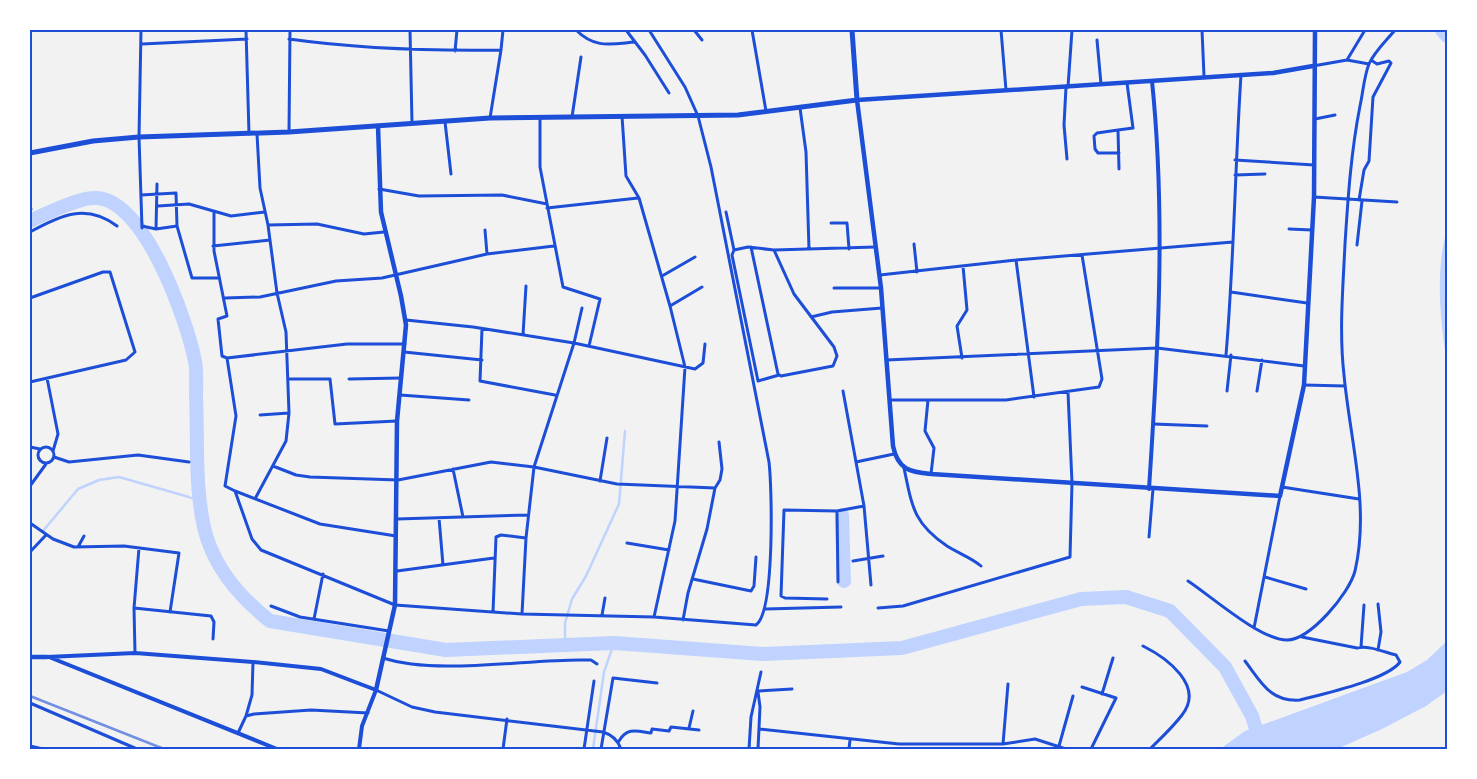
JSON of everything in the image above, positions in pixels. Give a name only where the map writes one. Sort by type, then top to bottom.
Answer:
[{"type":"main road","points":[[852,30],[857,100],[870,186],[875,247],[880,275],[894,454],[904,468],[911,472],[931,474],[1280,496],[1304,385],[1314,197],[1315,119],[1313,66],[1315,30]]},
{"type":"main road","points":[[30,153],[93,141],[139,137],[257,134],[490,118],[738,115],[857,100],[1273,73],[1313,66]]},
{"type":"main road","points":[[376,690],[395,605],[398,480],[397,422],[406,320],[384,232],[379,189],[378,126]]},
{"type":"main road","points":[[30,657],[47,657]]},
{"type":"street","points":[[141,30],[139,137],[142,227],[177,226]]},
{"type":"street","points":[[246,30],[249,134]]},
{"type":"street","points":[[289,132],[290,30]]},
{"type":"street","points":[[410,30],[412,123]]},
{"type":"street","points":[[455,51],[457,30]]},
{"type":"street","points":[[490,118],[501,50],[502,30]]},
{"type":"street","points":[[576,30],[592,43],[602,46],[635,42]]},
{"type":"street","points":[[626,30],[668,93]]},
{"type":"street","points":[[235,491],[257,547],[280,560],[322,574],[395,605],[522,614],[602,615],[756,625],[762,619],[770,569],[772,518],[769,462],[711,167],[698,116],[685,87],[649,30]]},
{"type":"street","points":[[694,30],[702,40]]},
{"type":"street","points":[[752,30],[766,111]]},
{"type":"street","points":[[1001,30],[1006,90]]},
{"type":"street","points":[[1067,160],[1064,125],[1072,30]]},
{"type":"street","points":[[1202,30],[1204,76]]},
{"type":"street","points":[[1347,60],[1365,30]]},
{"type":"street","points":[[1188,581],[1254,628],[1277,639],[1293,639],[1301,636],[1342,598],[1353,576],[1359,542],[1359,499],[1340,328],[1348,200],[1353,140],[1370,62],[1395,30]]},
{"type":"street","points":[[142,44],[247,39]]},
{"type":"street","points":[[289,39],[345,47],[455,51],[501,50]]},
{"type":"street","points":[[1097,40],[1101,84]]},
{"type":"street","points":[[572,117],[582,57]]},
{"type":"street","points":[[1313,66],[1347,60],[1376,64],[1389,61],[1391,63],[1373,98],[1369,161],[1364,170],[1357,245]]},
{"type":"street","points":[[1226,355],[1231,292],[1235,160],[1241,74]]},
{"type":"street","points":[[1149,537],[1159,248],[1158,150],[1152,81]]},
{"type":"street","points":[[1119,153],[1098,153],[1095,150],[1094,136],[1096,133],[1132,128],[1127,83]]},
{"type":"street","points":[[800,107],[806,152],[809,249]]},
{"type":"street","points":[[1315,119],[1335,115]]},
{"type":"street","points":[[622,116],[626,176],[639,198],[662,276],[685,367],[675,521],[654,618]]},
{"type":"street","points":[[540,118],[540,167],[554,246],[565,288],[600,299],[589,346]]},
{"type":"street","points":[[445,121],[451,174]]},
{"type":"street","points":[[1118,130],[1119,169]]},
{"type":"street","points":[[256,497],[288,436],[289,413],[288,351],[259,179],[257,134]]},
{"type":"street","points":[[1235,160],[1314,165]]},
{"type":"street","points":[[1235,174],[1265,174]]},
{"type":"street","points":[[156,228],[157,184]]},
{"type":"street","points":[[379,189],[419,196],[502,195],[547,206],[639,198]]},
{"type":"street","points":[[141,195],[176,193],[178,205],[177,226],[193,280],[218,278]]},
{"type":"street","points":[[1314,197],[1397,202]]},
{"type":"street","points":[[158,206],[190,204],[214,212],[239,216],[265,212]]},
{"type":"street","points":[[214,212],[213,246],[222,296],[225,298],[227,316],[218,319],[222,356],[227,358],[347,344],[405,344]]},
{"type":"street","points":[[726,212],[734,250],[732,255],[758,381],[779,375],[833,366],[836,362],[834,347],[794,294],[774,250]]},
{"type":"street","points":[[30,232],[54,220],[79,213],[100,215],[117,226]]},
{"type":"street","points":[[831,223],[847,223],[850,249]]},
{"type":"street","points":[[268,225],[317,224],[364,234],[384,232]]},
{"type":"street","points":[[1289,229],[1312,230]]},
{"type":"street","points":[[485,230],[487,254]]},
{"type":"street","points":[[213,246],[270,240]]},
{"type":"street","points":[[880,275],[1016,260],[1233,242]]},
{"type":"street","points":[[914,244],[917,272]]},
{"type":"street","points":[[225,298],[260,297],[336,281],[363,280],[395,275],[487,254],[554,246]]},
{"type":"street","points":[[734,250],[751,247],[774,250],[875,247]]},
{"type":"street","points":[[751,247],[779,375]]},
{"type":"street","points":[[890,400],[1006,400],[1099,387],[1101,384],[1097,350],[1082,255]]},
{"type":"street","points":[[662,276],[695,257]]},
{"type":"street","points":[[1016,260],[1034,397]]},
{"type":"street","points":[[962,358],[957,326],[967,310],[963,266]]},
{"type":"street","points":[[30,298],[103,272],[110,272],[134,343],[134,354],[126,360],[30,382]]},
{"type":"street","points":[[523,336],[526,286]]},
{"type":"street","points":[[670,306],[702,287]]},
{"type":"street","points":[[834,288],[881,288]]},
{"type":"street","points":[[1231,292],[1307,303]]},
{"type":"street","points":[[522,614],[526,538],[534,467],[555,396],[574,343],[582,308]]},
{"type":"street","points":[[811,317],[832,312],[883,308]]},
{"type":"street","points":[[406,320],[574,343],[644,356],[695,369],[701,366],[705,344]]},
{"type":"street","points":[[482,329],[481,382],[555,396]]},
{"type":"street","points":[[886,360],[1157,348],[1304,366]]},
{"type":"street","points":[[404,352],[482,360]]},
{"type":"street","points":[[1227,391],[1231,356]]},
{"type":"street","points":[[227,358],[236,416],[225,486],[320,524],[397,536]]},
{"type":"street","points":[[1257,390],[1262,360]]},
{"type":"street","points":[[30,486],[46,464],[54,457],[53,451],[58,437],[47,378]]},
{"type":"street","points":[[349,379],[401,378]]},
{"type":"street","points":[[289,379],[330,379],[335,424],[397,422]]},
{"type":"street","points":[[1304,385],[1345,386]]},
{"type":"street","points":[[843,391],[864,506],[871,585]]},
{"type":"street","points":[[878,608],[903,606],[999,576],[1069,557],[1071,553],[1072,483],[1068,392]]},
{"type":"street","points":[[400,395],[469,400]]},
{"type":"street","points":[[928,400],[925,431],[934,448],[931,474]]},
{"type":"street","points":[[260,415],[289,413]]},
{"type":"street","points":[[1153,424],[1207,426]]},
{"type":"street","points":[[600,481],[607,438]]},
{"type":"street","points":[[273,466],[296,475],[310,477],[398,480],[491,462],[534,467],[617,484],[678,485],[714,488],[719,485],[722,469],[719,442]]},
{"type":"street","points":[[30,447],[40,449],[47,447],[53,451]]},
{"type":"street","points":[[40,449],[38,458],[46,464]]},
{"type":"street","points":[[856,462],[894,454]]},
{"type":"street","points":[[54,457],[69,462],[138,455],[188,462]]},
{"type":"street","points":[[904,468],[911,498],[922,527],[947,546],[980,566]]},
{"type":"street","points":[[453,469],[463,517]]},
{"type":"street","points":[[1282,487],[1359,499]]},
{"type":"street","points":[[683,620],[709,521],[714,488]]},
{"type":"street","points":[[1254,628],[1280,496]]},
{"type":"street","points":[[827,599],[782,596],[784,510],[837,511],[864,506]]},
{"type":"street","points":[[837,511],[838,582]]},
{"type":"street","points":[[397,519],[528,515]]},
{"type":"street","points":[[439,518],[443,565]]},
{"type":"street","points":[[30,523],[46,535],[68,546],[139,548],[180,555],[170,612]]},
{"type":"street","points":[[30,552],[46,535]]},
{"type":"street","points":[[78,547],[84,536]]},
{"type":"street","points":[[493,612],[494,558],[497,536],[526,538]]},
{"type":"street","points":[[627,543],[669,550]]},
{"type":"street","points":[[135,653],[134,608],[139,548]]},
{"type":"street","points":[[853,561],[883,556]]},
{"type":"street","points":[[693,579],[751,591],[754,586],[756,557]]},
{"type":"street","points":[[397,571],[494,558]]},
{"type":"street","points":[[314,619],[322,574]]},
{"type":"street","points":[[1265,577],[1306,589]]},
{"type":"street","points":[[602,615],[606,598]]},
{"type":"street","points":[[1378,604],[1381,632],[1378,650]]},
{"type":"street","points":[[1361,647],[1364,605]]},
{"type":"street","points":[[271,606],[281,612],[389,633]]},
{"type":"street","points":[[765,609],[842,607]]},
{"type":"street","points":[[134,608],[212,616],[214,622],[213,639]]},
{"type":"street","points":[[1245,660],[1265,687],[1280,699],[1294,701],[1382,675],[1396,667],[1400,662],[1400,658],[1396,655],[1378,650],[1357,648],[1301,636]]},
{"type":"street","points":[[1142,646],[1164,658],[1174,667],[1183,678],[1190,693],[1189,704],[1183,715],[1150,749]]},
{"type":"street","points":[[47,657],[135,653],[321,669],[376,690],[412,707],[435,712],[588,729],[609,734],[619,742],[621,749]]},
{"type":"street","points":[[384,656],[404,663],[433,665],[579,660],[591,660],[596,664]]},
{"type":"street","points":[[47,657],[277,749]]},
{"type":"street","points":[[1102,694],[1113,658]]},
{"type":"street","points":[[237,734],[246,716],[252,695],[253,662]]},
{"type":"street","points":[[749,749],[751,717],[761,672]]},
{"type":"street","points":[[601,749],[602,732],[613,678],[657,683]]},
{"type":"street","points":[[584,749],[594,681]]},
{"type":"street","points":[[1003,744],[1008,684]]},
{"type":"street","points":[[1082,687],[1116,700],[1091,749]]},
{"type":"street","points":[[758,691],[792,689]]},
{"type":"street","points":[[359,749],[362,726],[376,690]]},
{"type":"street","points":[[758,691],[758,749]]},
{"type":"street","points":[[1059,746],[1073,696]]},
{"type":"street","points":[[30,703],[137,749]]},
{"type":"street","points":[[246,716],[311,710],[368,713]]},
{"type":"street","points":[[689,728],[692,711]]},
{"type":"street","points":[[503,749],[507,719]]},
{"type":"street","points":[[619,742],[623,734],[631,730],[651,733],[652,729],[669,731],[671,727],[699,730]]},
{"type":"street","points":[[759,729],[850,740],[954,747],[1003,744],[1035,739],[1066,749]]},
{"type":"street","points":[[848,749],[850,740]]},
{"type":"street","points":[[879,749],[880,742]]},
{"type":"street","points":[[30,746],[43,749]]},
{"type":"water","points":[[1447,229],[1447,363],[1442,330],[1440,279],[1443,246]]},
{"type":"water","points":[[1447,641],[1447,691],[1426,706],[1382,729],[1337,749],[1220,749],[1245,731],[1407,672],[1427,660]]},
{"type":"waterway","points":[[1442,30],[1447,36]]},
{"type":"waterway","points":[[30,221],[71,203],[94,198],[112,203],[130,217],[146,238],[173,291],[195,361],[198,486],[207,538],[218,562],[232,584],[250,604],[270,621],[446,650],[614,643],[763,654],[902,648],[1081,599],[1126,597],[1170,611],[1225,667],[1252,716],[1262,749]]},
{"type":"waterway","points":[[565,645],[565,623],[572,599],[586,576],[619,504],[625,431]]},
{"type":"waterway","points":[[43,531],[78,489],[99,480],[119,477],[189,497]]},
{"type":"waterway","points":[[191,498],[199,499],[201,512]]},
{"type":"waterway","points":[[842,515],[844,581]]},
{"type":"waterway","points":[[593,749],[604,672],[614,643]]},
{"type":"railway","points":[[30,696],[164,749]]}]
